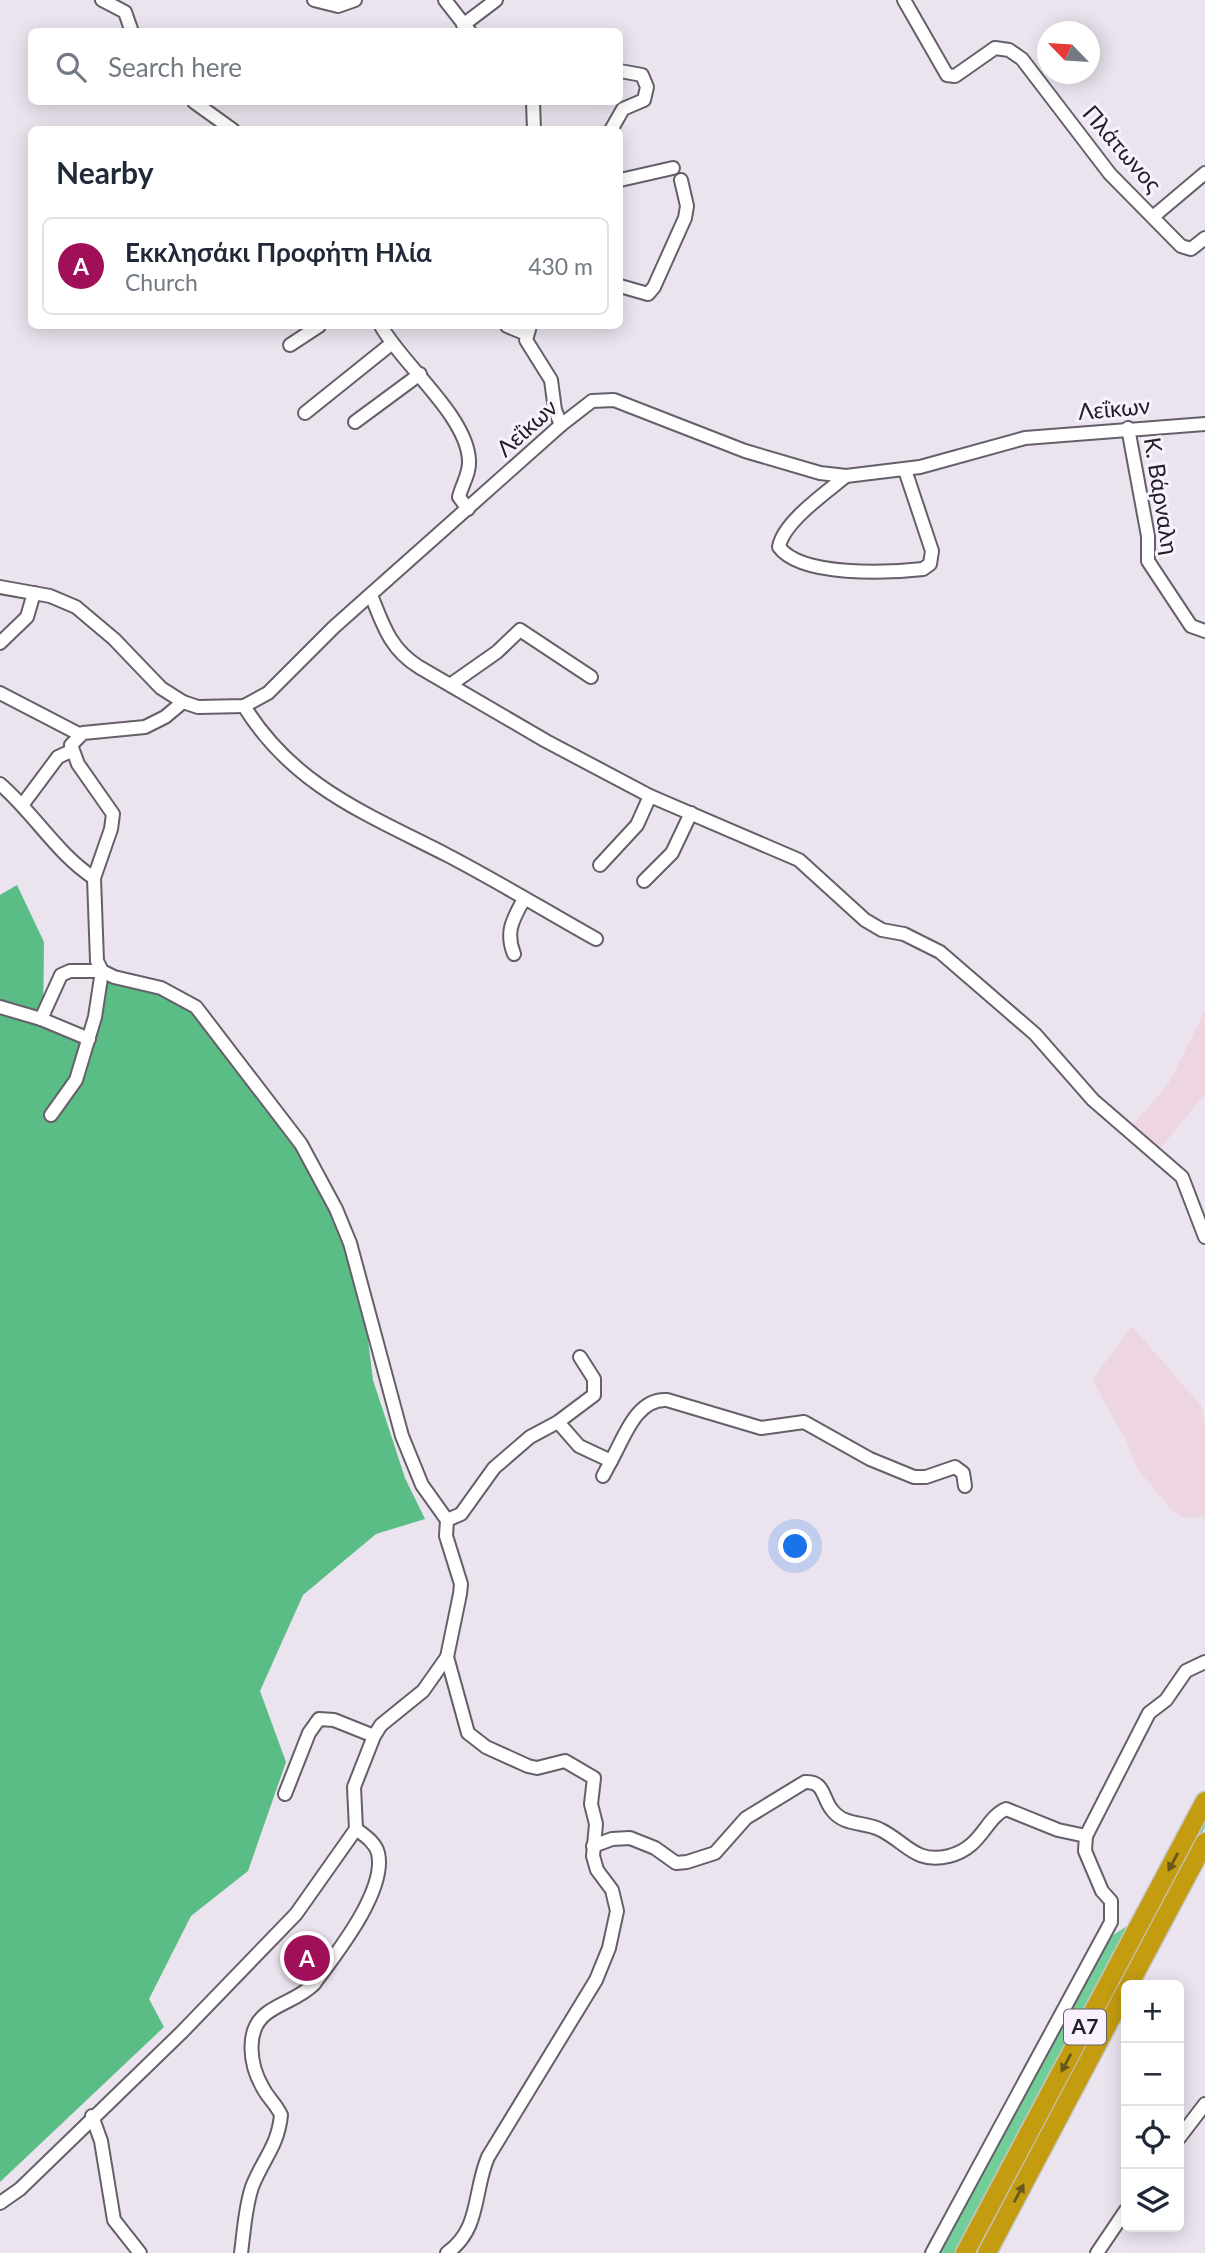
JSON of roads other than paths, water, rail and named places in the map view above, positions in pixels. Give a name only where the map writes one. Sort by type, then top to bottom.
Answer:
[{"type":"highway","name":"Α7","points":[[965,2253],[1205,1801]]},
{"type":"highway","name":"Α7","points":[[1132,1980],[1205,1842]]},
{"type":"highway","name":"Α7","points":[[987,2253],[1121,1999]]},
{"type":"street","points":[[102,0],[125,12],[131,28]]},
{"type":"street","points":[[314,0],[338,6],[355,0]]},
{"type":"street","points":[[444,0],[466,28],[496,0]]},
{"type":"street","name":"Πλάτωνος","points":[[904,0],[947,75],[955,76],[995,48],[1009,50],[1022,59],[1110,174],[1186,249],[1205,238]]},
{"type":"street","points":[[613,126],[623,109],[644,100],[647,87],[642,75],[623,72]]},
{"type":"street","points":[[198,105],[227,126]]},
{"type":"street","points":[[533,105],[534,126]]},
{"type":"street","points":[[623,179],[673,168]]},
{"type":"street","points":[[1153,216],[1205,173]]},
{"type":"street","points":[[623,287],[639,294],[648,293],[654,287],[685,218],[687,206],[681,180]]},
{"type":"street","points":[[290,345],[314,329]]},
{"type":"street","points":[[383,329],[391,344],[420,374],[465,442],[469,465],[459,497],[468,509]]},
{"type":"street","points":[[528,330],[529,346],[551,380],[555,410],[561,425]]},
{"type":"street","points":[[305,413],[391,344]]},
{"type":"street","points":[[355,422],[420,374]]},
{"type":"street","name":"Λεΐκων","points":[[244,706],[268,693],[371,595],[589,403],[614,400],[745,451],[816,472],[846,476],[905,470],[1014,440],[1205,422]]},
{"type":"street","name":"Κ. Βάρναλη","points":[[1128,428],[1148,536],[1148,561],[1191,626],[1205,631]]},
{"type":"street","points":[[846,476],[783,534],[779,547],[784,554],[796,561],[827,569],[923,569],[930,564],[931,548],[905,470]]},
{"type":"street","points":[[0,587],[34,593],[76,607],[114,639],[161,688],[183,702],[198,707],[244,706],[281,756],[307,778],[377,821],[596,939]]},
{"type":"street","points":[[0,643],[27,617],[34,593]]},
{"type":"street","points":[[371,595],[385,631],[397,651],[450,685],[546,741],[650,796],[799,860],[865,920],[882,930],[904,934],[940,952],[1035,1034],[1093,1100],[1182,1177],[1205,1237]]},
{"type":"street","points":[[450,685],[497,652],[520,630],[591,677]]},
{"type":"street","points":[[0,693],[79,734],[145,727],[165,717],[183,702]]},
{"type":"street","points":[[51,1115],[76,1080],[89,1040],[102,971],[96,955],[94,878],[111,829],[113,814],[71,751],[73,741],[79,734]]},
{"type":"street","points":[[23,804],[58,757],[71,751]]},
{"type":"street","points":[[0,785],[23,804],[72,862],[94,878]]},
{"type":"street","points":[[600,864],[637,825],[650,796]]},
{"type":"street","points":[[644,881],[672,853],[691,813]]},
{"type":"street","points":[[514,954],[508,940],[510,924],[524,899]]},
{"type":"street","points":[[0,2203],[20,2189],[92,2116],[182,2032],[296,1914],[356,1829],[354,1787],[374,1736],[381,1725],[423,1691],[447,1657],[461,1584],[449,1547],[447,1520],[422,1485],[402,1436],[344,1226],[295,1133],[197,1007],[166,989],[130,983],[102,971],[70,971],[61,975],[41,1019]]},
{"type":"street","points":[[0,1007],[41,1019],[89,1040]]},
{"type":"street","points":[[447,1520],[461,1514],[494,1468],[530,1437],[558,1422],[594,1395],[594,1378],[580,1357]]},
{"type":"street","points":[[603,1476],[645,1405],[654,1400],[667,1401],[761,1428],[804,1422],[870,1459],[914,1477],[926,1478],[955,1467],[963,1473],[965,1486]]},
{"type":"street","points":[[558,1422],[579,1446],[611,1461]]},
{"type":"street","points":[[447,1657],[464,1726],[474,1739],[528,1766],[537,1768],[565,1760],[594,1777],[591,1804],[596,1824],[593,1846],[597,1870],[615,1900],[613,1934],[605,1962],[575,2019],[540,2069],[488,2157],[480,2179],[476,2212],[469,2231],[447,2253]]},
{"type":"street","points":[[932,2253],[1111,1922],[1113,1908],[1099,1885],[1085,1851],[1086,1836],[1149,1713],[1167,1700],[1186,1671],[1205,1662]]},
{"type":"street","points":[[285,1794],[309,1733],[319,1718],[334,1720],[374,1736]]},
{"type":"street","points":[[593,1846],[612,1839],[630,1838],[655,1848],[676,1863],[687,1862],[715,1853],[746,1818],[785,1797],[805,1782],[821,1786],[832,1810],[844,1819],[880,1829],[906,1850],[934,1858],[951,1856],[969,1847],[1006,1809],[1058,1830],[1086,1836]]},
{"type":"street","points":[[241,2253],[248,2202],[260,2170],[275,2147],[281,2115],[259,2081],[252,2048],[253,2030],[266,2013],[304,1994],[362,1913],[379,1867],[377,1851],[356,1829]]},
{"type":"street","points":[[1184,2131],[1205,2104]]},
{"type":"street","points":[[92,2116],[101,2140],[114,2221],[140,2253]]},
{"type":"street","points":[[1097,2253],[1121,2217]]},
{"type":"place","name":"Εκκλησάκι Προφήτη Ηλία","points":[[307,1958]]}]
